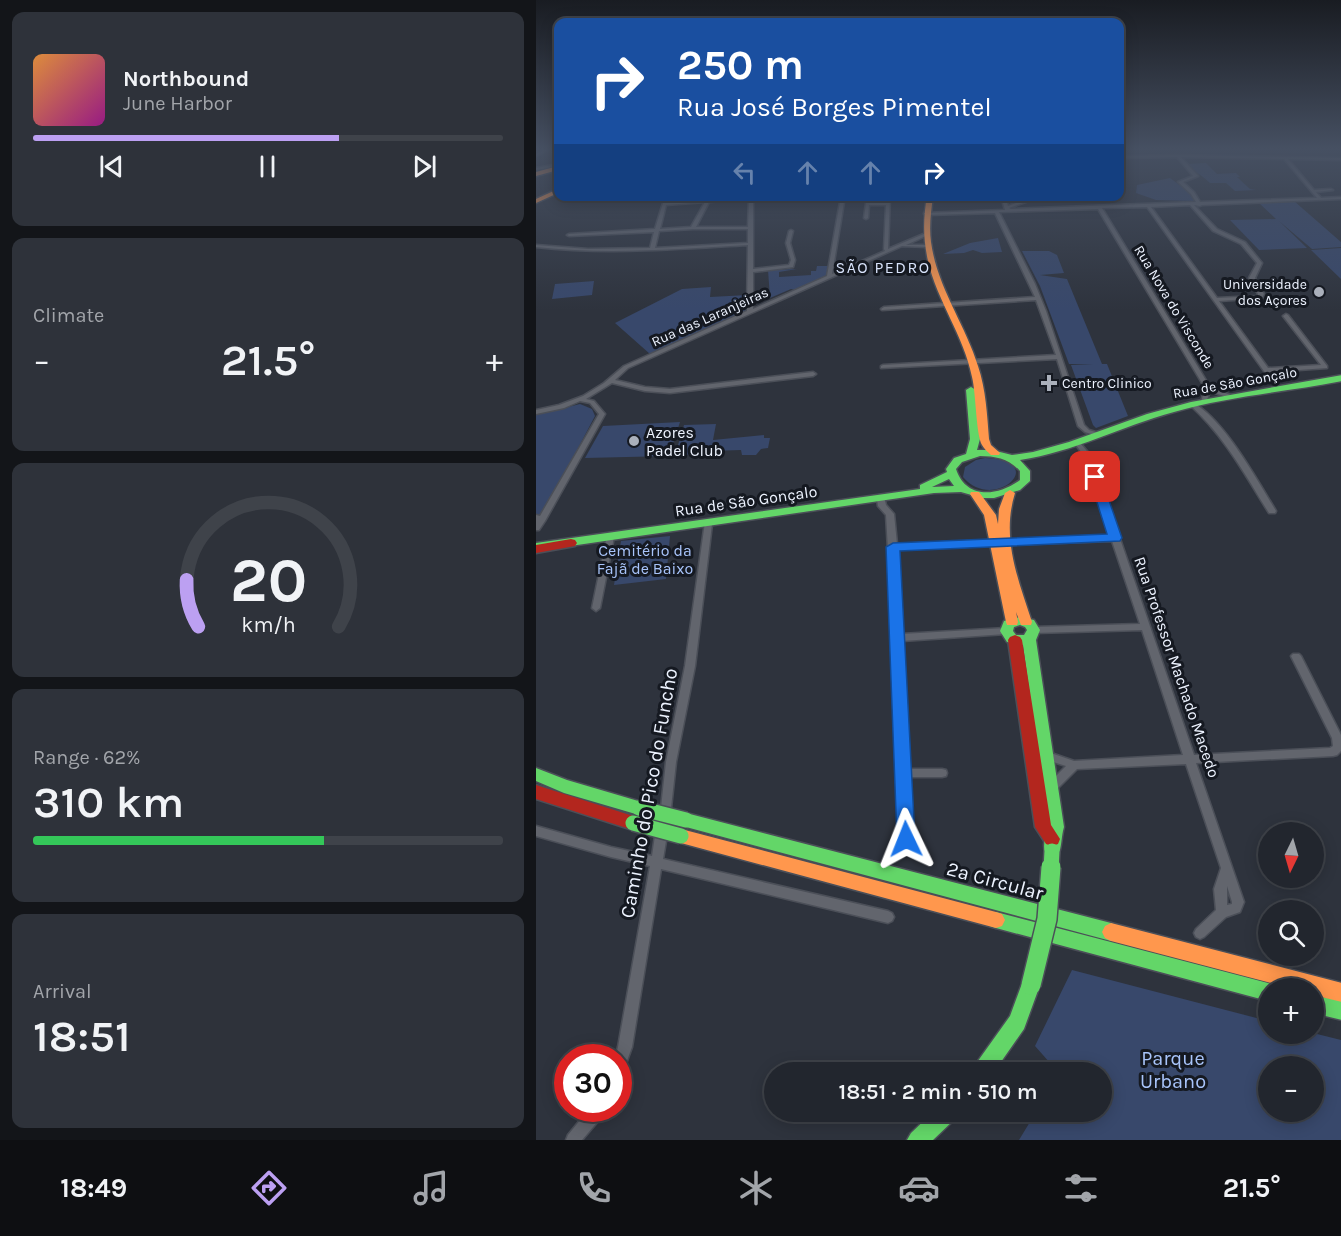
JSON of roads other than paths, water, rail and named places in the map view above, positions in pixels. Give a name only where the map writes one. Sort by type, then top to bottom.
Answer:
[{"type":"main road","points":[[928,203],[924,266],[969,361],[984,440],[995,453]]},
{"type":"main road","points":[[969,361],[975,439],[971,454]]},
{"type":"main road","name":"Rua de São Gonçalo","points":[[1012,458],[1031,457],[1100,435],[1149,416],[1198,403],[1342,378]]},
{"type":"main road","name":"Rua de São Gonçalo","points":[[1025,471],[1035,462],[1100,435]]},
{"type":"main road","points":[[1010,493],[993,496],[975,494],[961,489],[950,474],[953,465],[971,454],[995,453],[1012,458],[1025,471],[1026,476],[1022,485],[1010,493],[1004,501],[1002,515],[1001,542],[1008,637],[1015,640]]},
{"type":"main road","name":"Rua de São Gonçalo","points":[[536,546],[889,493],[934,484],[950,474]]},
{"type":"main road","name":"Rua de São Gonçalo","points":[[536,546],[708,524],[934,490],[961,489]]},
{"type":"main road","points":[[975,494],[990,515],[1001,542],[1030,630],[1056,827],[1052,845],[1050,903],[1042,948],[1017,1022],[989,1062]]},
{"type":"main road","points":[[1009,627],[1030,630]]},
{"type":"main road","points":[[1015,640],[1030,630]]},
{"type":"main road","points":[[1015,640],[1043,827],[1052,845]]},
{"type":"main road","name":"2ª Circular","points":[[536,774],[564,786],[639,808],[1342,993]]},
{"type":"main road","name":"2ª Circular","points":[[536,792],[633,823],[1258,989]]},
{"type":"main road","points":[[1324,1007],[1342,1011]]},
{"type":"main road","points":[[918,1140],[937,1122]]},
{"type":"street","points":[[652,249],[665,204],[676,203]]},
{"type":"street","points":[[692,228],[707,203]]},
{"type":"street","points":[[750,312],[751,203]]},
{"type":"street","points":[[829,277],[843,203]]},
{"type":"street","points":[[1006,203],[1008,210]]},
{"type":"street","points":[[1008,210],[1024,203]]},
{"type":"street","points":[[926,213],[1236,203]]},
{"type":"street","points":[[866,218],[868,204],[887,204],[886,249],[888,251]]},
{"type":"street","points":[[1192,205],[1215,230],[1243,243],[1260,263],[1252,278],[1261,294],[1260,297],[1217,300]]},
{"type":"street","points":[[1149,207],[1273,380],[1292,388]]},
{"type":"street","name":"Rua Nova do Visconde","points":[[1100,208],[1208,388],[1231,397]]},
{"type":"street","points":[[997,212],[1038,298],[1081,426],[1087,431],[1100,435]]},
{"type":"street","points":[[569,235],[692,228],[751,228]]},
{"type":"street","points":[[750,271],[791,266],[793,260],[790,257],[788,243],[791,231]]},
{"type":"street","name":"Rua das Laranjeiras","points":[[897,247],[927,240]]},
{"type":"street","name":"Rua das Laranjeiras","points":[[536,412],[580,400],[612,381],[626,368],[897,247],[927,240]]},
{"type":"street","points":[[536,246],[568,249],[652,249],[749,244]]},
{"type":"street","points":[[884,309],[1038,298]]},
{"type":"street","points":[[1266,370],[1325,367],[1286,315]]},
{"type":"street","points":[[883,367],[1058,357]]},
{"type":"street","points":[[612,381],[645,389],[670,391],[813,374]]},
{"type":"street","points":[[1265,392],[1273,380]]},
{"type":"street","name":"Rua Nova do Visconde","points":[[1198,403],[1208,388]]},
{"type":"street","points":[[537,521],[548,510],[602,414],[592,402],[580,400]]},
{"type":"street","points":[[1198,403],[1232,445],[1272,511]]},
{"type":"street","name":"Rua Professor Machado Macedo","points":[[1079,445],[1088,457],[1238,902],[1236,908],[1222,912],[1200,933]]},
{"type":"street","points":[[881,499],[882,506],[890,514],[893,547],[906,839],[902,849]]},
{"type":"street","name":"Caminho do Pico do Funcho","points":[[625,1044],[657,861],[671,762],[690,666],[708,524]]},
{"type":"street","points":[[596,608],[610,537]]},
{"type":"street","points":[[893,547],[1115,538]]},
{"type":"street","points":[[896,638],[1009,627]]},
{"type":"street","points":[[1030,630],[1146,627]]},
{"type":"street","points":[[1048,756],[1074,765],[1333,752],[1338,747],[1337,738],[1296,656]]},
{"type":"street","points":[[1051,788],[1074,765]]},
{"type":"street","points":[[903,773],[942,772]]},
{"type":"street","points":[[536,831],[611,852],[888,917]]},
{"type":"street","name":"Rua Professor Machado Macedo","points":[[1222,912],[1220,889],[1226,869]]},
{"type":"street","points":[[573,1140],[588,1122]]},
{"type":"place","name":"Universidade dos Açores","points":[[1319,292]]},
{"type":"place","name":"Centro Clinico","points":[[1049,383]]},
{"type":"place","name":"Azores Padel Club","points":[[634,441]]},
{"type":"district","name":"SÃO PEDRO","points":[[883,267]]},
{"type":"park label","name":"Cemitério da Fajã de Baixo","points":[[645,559]]},
{"type":"park label","name":"Parque Urbano","points":[[1173,1070]]}]
